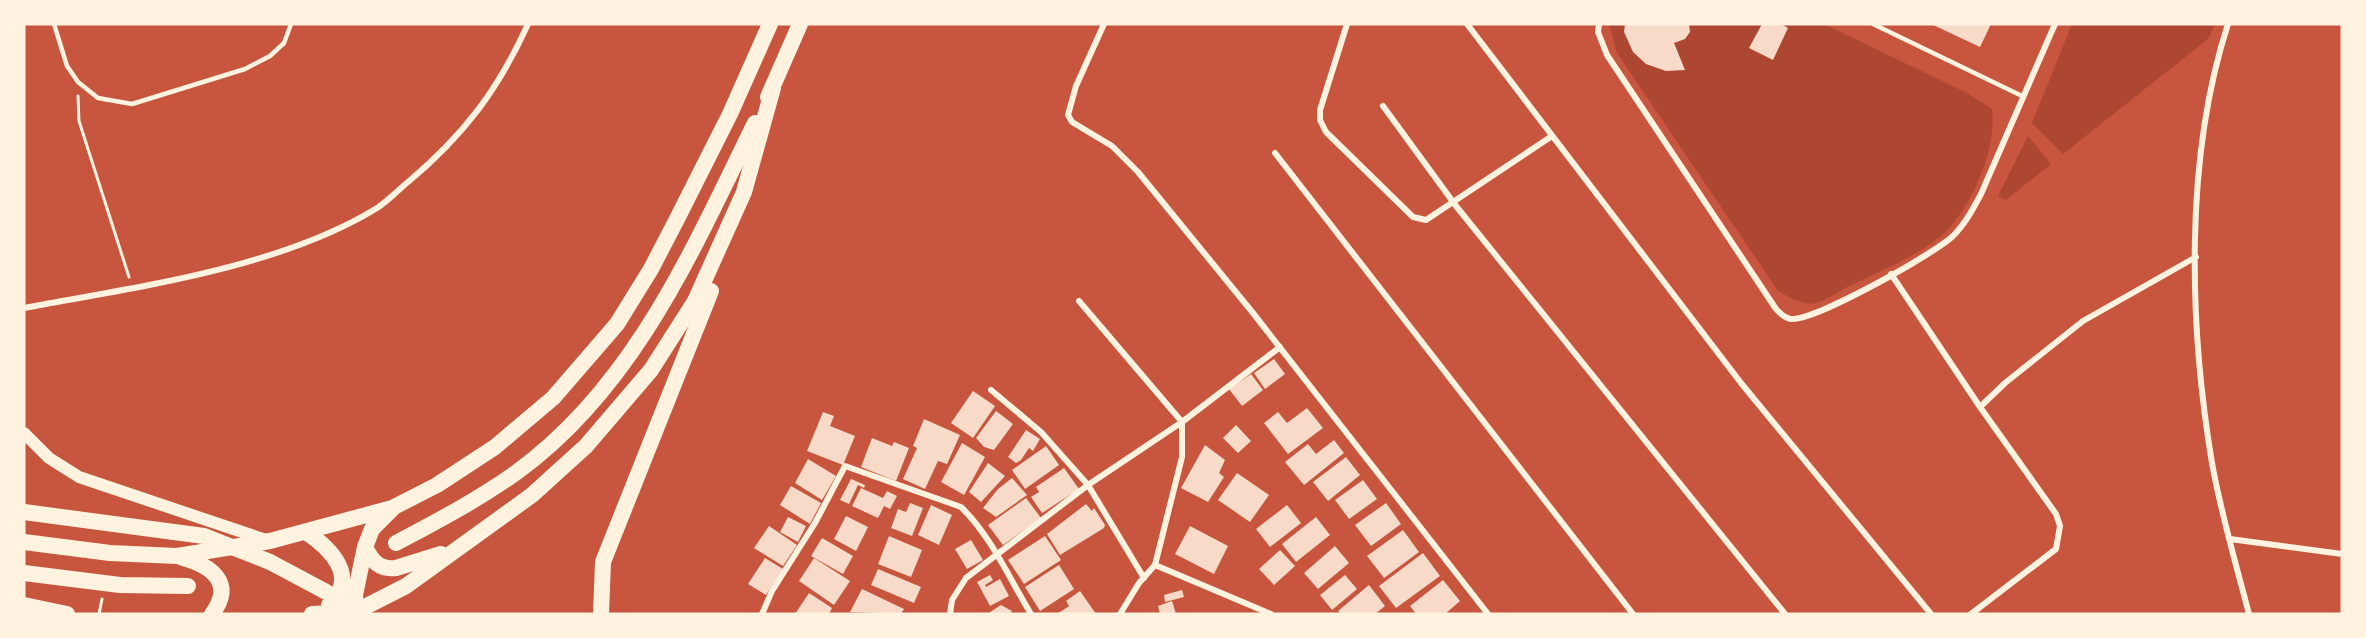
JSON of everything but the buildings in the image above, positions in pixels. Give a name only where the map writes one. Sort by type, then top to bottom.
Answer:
[{"type":"highway","points":[[24,542],[110,553],[177,556],[270,541],[392,508],[437,485],[495,447],[553,398],[617,324],[651,269],[682,209],[730,114],[770,24]]},
{"type":"highway","points":[[396,543],[449,515],[519,471],[567,429],[607,385],[640,341],[689,259],[773,88],[800,24]]},
{"type":"highway","points":[[601,614],[603,562],[722,264],[773,88]]},
{"type":"highway","points":[[312,614],[360,613],[406,586],[532,495],[586,446],[651,370],[695,301],[744,192]]},
{"type":"highway","points":[[360,613],[355,595],[365,547],[372,529],[392,508]]},
{"type":"highway","points":[[24,512],[204,536],[270,562],[360,613]]},
{"type":"highway","points":[[306,532],[332,551],[341,572],[337,594],[319,613]]},
{"type":"highway","points":[[365,547],[375,563],[390,569],[414,564],[463,545]]},
{"type":"highway","points":[[177,556],[210,568],[217,577],[221,596],[212,614]]},
{"type":"highway","points":[[24,573],[120,585],[188,586]]},
{"type":"highway","points":[[24,605],[63,614]]},
{"type":"main road","points":[[24,433],[49,458],[79,477],[270,541]]},
{"type":"street","points":[[24,308],[132,287],[259,258],[330,232],[378,207],[434,160],[485,104],[511,62],[528,24]]},
{"type":"street","points":[[1104,24],[1076,86],[1068,115],[1072,122],[1125,156],[1280,347],[1488,614]]},
{"type":"street","points":[[1347,24],[1320,110],[1320,120],[1326,132],[1413,217],[1425,220],[1552,136]]},
{"type":"street","points":[[1467,24],[1741,383],[1931,614]]},
{"type":"street","points":[[1599,24],[1598,32],[1607,55],[1783,316],[1791,319],[1803,317],[1842,301],[1934,251],[1953,236],[1968,217],[2055,24]]},
{"type":"street","points":[[2228,24],[2207,116],[2199,186],[2196,257],[2202,391],[2212,465],[2249,614]]},
{"type":"street","points":[[1383,106],[1452,202],[1785,614]]},
{"type":"street","points":[[1275,153],[1633,614]]},
{"type":"street","points":[[1980,407],[2005,383],[2083,321],[2196,257]]},
{"type":"street","points":[[1891,274],[1980,407],[2056,514],[2060,537],[2056,549],[1971,614]]},
{"type":"street","points":[[1079,301],[1182,422],[1182,457],[1155,565],[1120,614]]},
{"type":"street","points":[[950,614],[952,600],[966,578],[1088,485],[1182,422],[1280,347]]},
{"type":"street","points":[[991,390],[1041,432],[1088,485],[1144,578]]},
{"type":"street","points":[[762,614],[772,591],[815,523],[845,466],[961,507],[971,517],[996,555],[1030,614]]},
{"type":"street","points":[[2230,539],[2342,554]]},
{"type":"street","points":[[1155,565],[1271,614]]},
{"type":"lane","points":[[54,24],[67,66],[78,82],[98,98],[132,104],[245,69],[270,56],[284,43],[291,24]]},
{"type":"lane","points":[[1873,24],[2022,96]]},
{"type":"path","points":[[78,82],[80,121],[132,287]]},
{"type":"shaded area","points":[[1609,24],[1824,24],[1967,93],[1992,109],[1993,124],[1988,155],[1976,186],[1951,226],[1930,244],[1820,302],[1811,304],[1796,300],[1778,291],[1617,53]]},
{"type":"shaded area","points":[[2072,24],[2215,24],[2208,39],[2063,154],[2032,123]]},
{"type":"shaded area","points":[[2028,136],[2051,164],[2006,200],[1998,196]]}]
